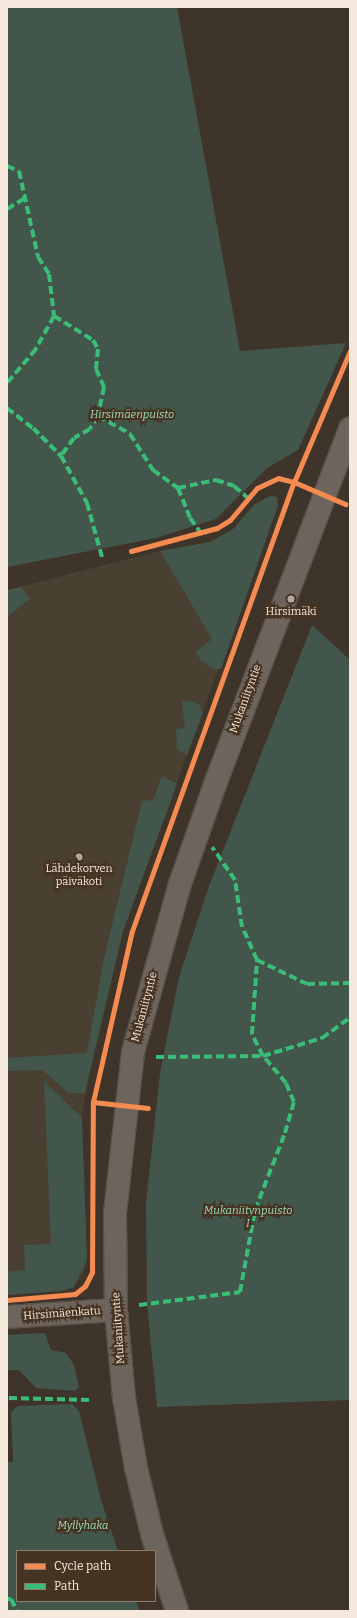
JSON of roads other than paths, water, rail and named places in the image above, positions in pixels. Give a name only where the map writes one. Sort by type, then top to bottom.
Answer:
[{"type":"street","name":"Mukaniityntie","points":[[177,1611],[152,1534],[136,1468],[124,1398],[116,1310],[115,1213],[125,1106],[141,1022],[180,884],[216,779],[350,428]]},
{"type":"street","name":"Hirsimäenkatu","points":[[7,1317],[116,1310]]},
{"type":"place","name":"Hirsimäki","points":[[291,599]]},
{"type":"place","name":"Lähdekorven päiväkoti","points":[[79,857]]},
{"type":"park label","name":"Hirsimäenpuisto","points":[[132,415]]},
{"type":"park label","name":"Mukaniitynpuisto I","points":[[248,1218]]},
{"type":"park label","name":"Myllyhaka","points":[[83,1526]]}]
